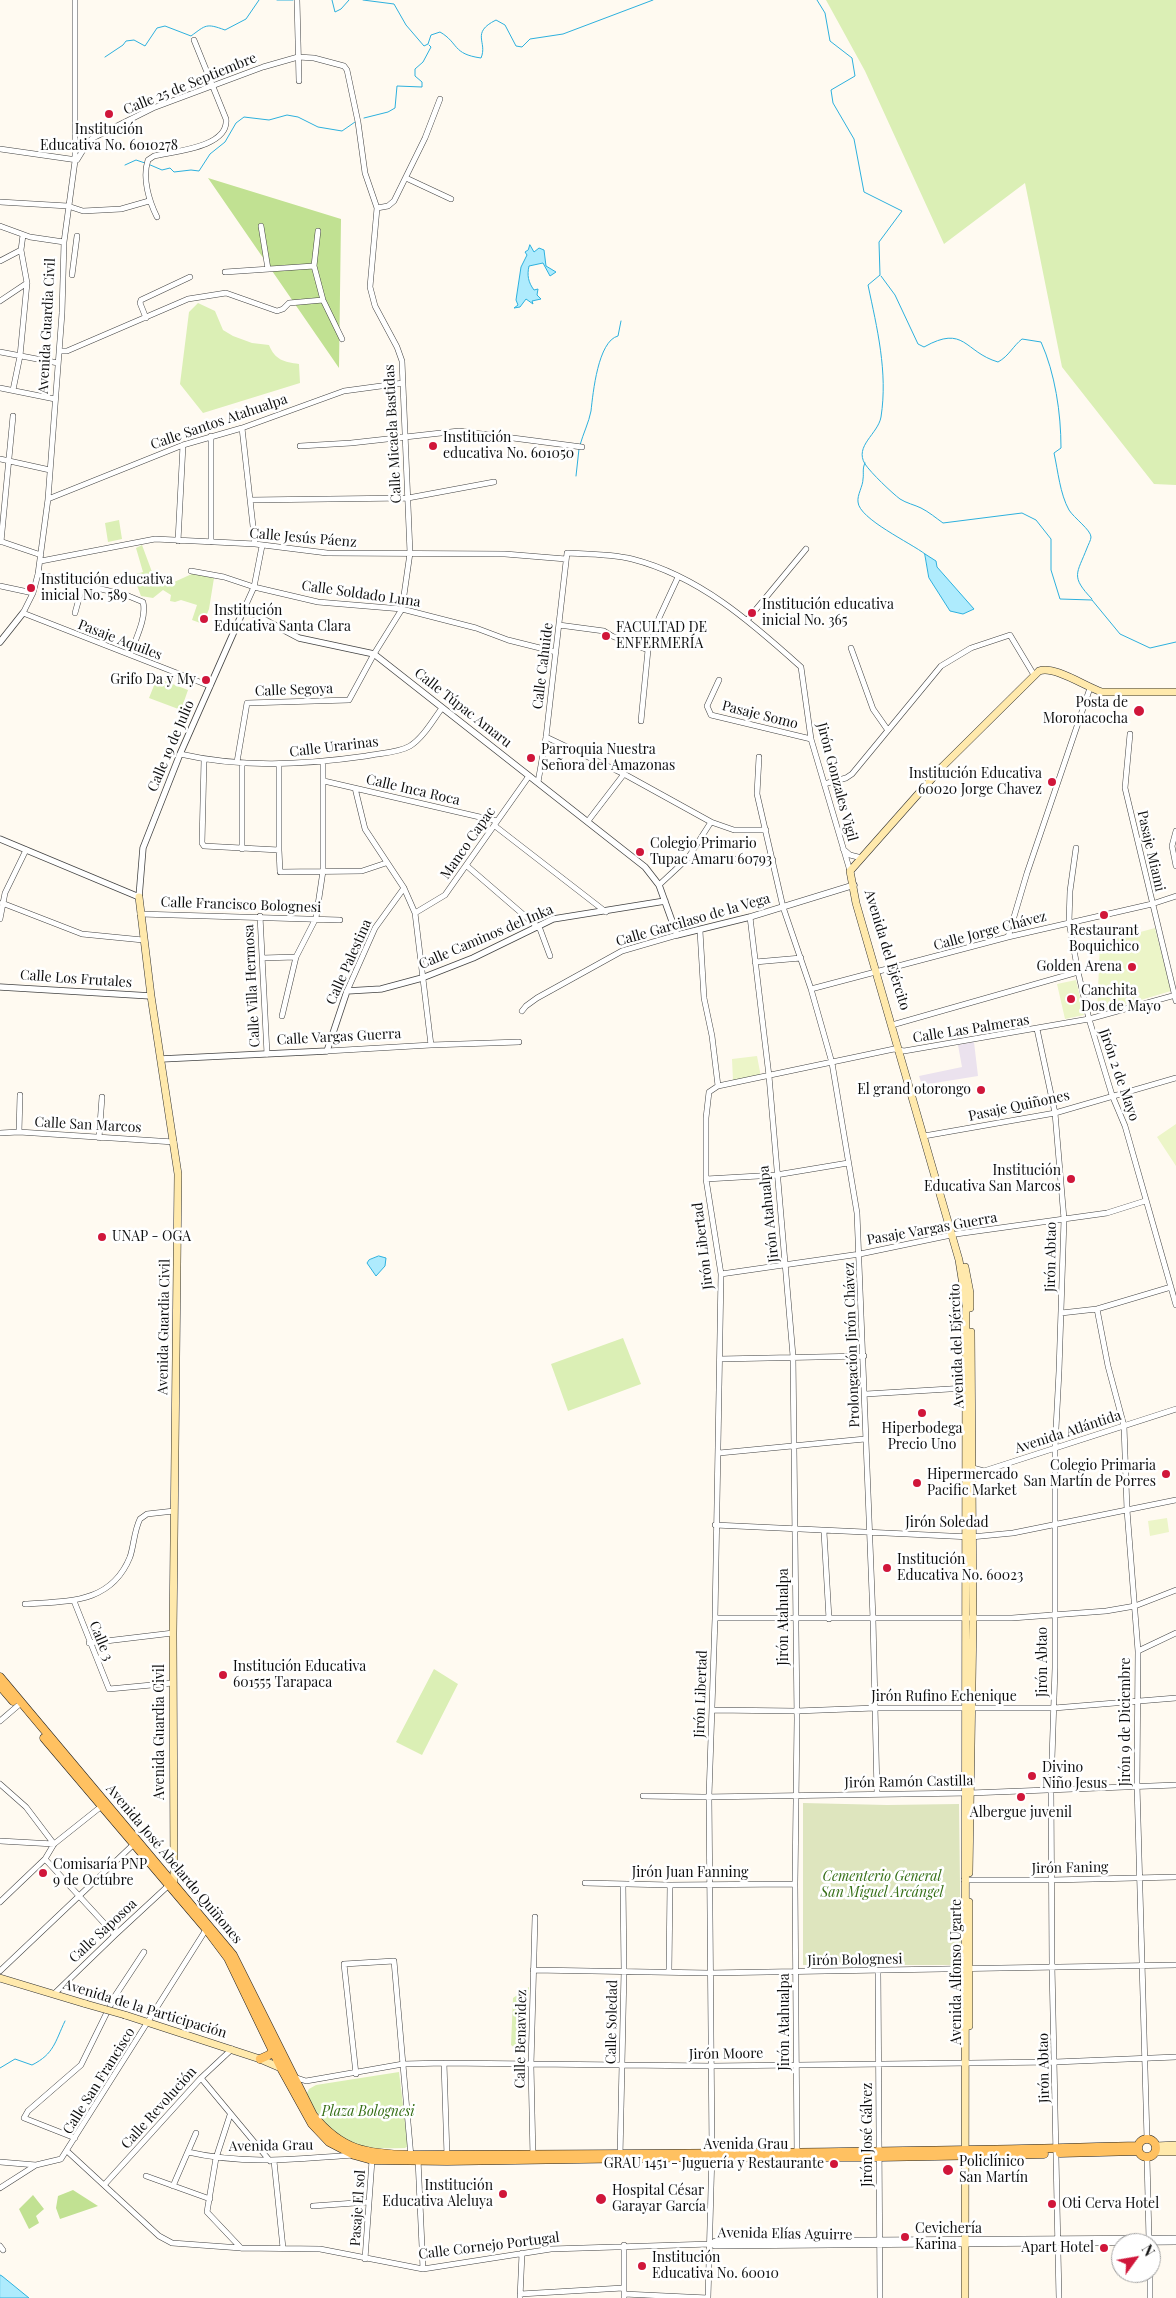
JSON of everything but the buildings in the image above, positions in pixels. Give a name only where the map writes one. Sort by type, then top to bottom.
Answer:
[{"type":"main road","points":[[850,871],[943,766],[1034,675],[1048,669],[1090,688],[1115,692],[1176,692]]},
{"type":"main road","name":"Avenida del Ejército","points":[[850,871],[970,1293],[968,1537],[965,1617],[968,1708]]},
{"type":"main road","name":"Avenida Guardia Civil","points":[[139,897],[151,996],[178,1174],[172,1883]]},
{"type":"main road","name":"Avenida del Ejército","points":[[954,1234],[964,1288],[966,1388],[968,1401]]},
{"type":"main road","name":"Avenida del Ejército","points":[[967,1792],[968,1708],[973,1619],[968,1537]]},
{"type":"main road","name":"Avenida José Abelardo Quiñones","points":[[0,1677],[19,1704],[208,1927],[234,1955],[313,2115],[323,2127],[346,2146],[361,2151],[415,2158]]},
{"type":"main road","name":"Avenida José Abelardo Quiñones","points":[[0,1686],[19,1704]]},
{"type":"main road","name":"Avenida Alfonso Ugarte","points":[[964,2298],[966,2153],[970,2138],[967,2062],[967,1792]]},
{"type":"main road","name":"Avenida José Abelardo Quiñones","points":[[208,1927],[228,1958],[281,2068],[312,2124]]},
{"type":"main road","name":"Avenida de la Participación","points":[[0,1978],[260,2058],[281,2068]]},
{"type":"main road","points":[[260,2058],[270,2054],[272,2047]]},
{"type":"main road","name":"Avenida Grau","points":[[312,2124],[329,2142],[354,2155],[372,2160],[712,2154],[966,2153],[1138,2149]]},
{"type":"main road","points":[[1156,2149],[1153,2141],[1147,2139],[1142,2141],[1138,2149],[1142,2156],[1147,2158],[1156,2149],[1176,2145]]},
{"type":"main road","points":[[1156,2149],[1176,2152]]},
{"type":"street","name":"Avenida Guardia Civil","points":[[0,642],[23,613],[33,593],[41,558],[48,499],[58,364],[64,242],[75,160],[75,0]]},
{"type":"street","points":[[297,0],[299,81]]},
{"type":"street","points":[[157,217],[149,201],[146,165],[154,156],[214,142],[227,126],[226,119],[194,40]]},
{"type":"street","name":"Calle 25 de Septiembre","points":[[75,160],[80,159],[88,142],[93,138],[153,108],[263,67],[298,57],[314,58],[344,66]]},
{"type":"street","name":"Calle Micaela Bastidas","points":[[344,66],[348,74],[358,122],[365,173],[377,208],[370,287],[375,306],[397,347],[402,362],[410,553],[402,609],[374,654]]},
{"type":"street","points":[[377,208],[388,206],[394,201],[425,138],[440,98]]},
{"type":"street","points":[[0,149],[75,160]]},
{"type":"street","points":[[406,178],[452,199]]},
{"type":"street","points":[[0,202],[68,206],[84,211],[121,209],[149,201]]},
{"type":"street","points":[[0,226],[23,234],[64,242]]},
{"type":"street","points":[[261,226],[268,269]]},
{"type":"street","points":[[318,231],[314,266],[323,300],[342,339]]},
{"type":"street","points":[[13,390],[20,356],[27,283],[21,250],[23,234]]},
{"type":"street","points":[[72,275],[77,236]]},
{"type":"street","points":[[0,262],[21,250]]},
{"type":"street","points":[[225,272],[314,266]]},
{"type":"street","points":[[146,318],[140,302],[142,300],[190,277]]},
{"type":"street","points":[[0,301],[27,283]]},
{"type":"street","points":[[58,351],[67,350],[188,299],[226,293],[278,311],[284,309],[289,303],[323,300]]},
{"type":"street","points":[[0,352],[58,364]]},
{"type":"street","name":"Calle Santos Atahualpa","points":[[48,499],[183,445],[242,428],[344,391],[403,382]]},
{"type":"street","points":[[0,388],[55,399]]},
{"type":"street","points":[[13,416],[0,541],[41,558]]},
{"type":"street","points":[[242,428],[255,544]]},
{"type":"street","points":[[300,446],[459,432],[582,447]]},
{"type":"street","points":[[210,436],[211,542]]},
{"type":"street","points":[[178,541],[183,445]]},
{"type":"street","points":[[0,459],[50,470]]},
{"type":"street","points":[[250,500],[408,498],[494,482]]},
{"type":"street","name":"Calle Jesús Páenz","points":[[41,558],[155,539],[255,544],[327,553],[567,556]]},
{"type":"street","points":[[262,546],[254,587],[244,609],[298,638],[374,654]]},
{"type":"street","points":[[748,619],[806,549]]},
{"type":"street","name":"Jirón Gonzales Vigil","points":[[567,556],[633,559],[704,589],[748,619],[801,667],[811,739],[850,871]]},
{"type":"street","name":"Calle Cahuide","points":[[538,782],[546,737],[567,556]]},
{"type":"street","name":"Calle Soldado Luna","points":[[191,571],[224,577],[254,587],[318,602],[402,609],[476,628],[508,640],[556,652]]},
{"type":"street","points":[[38,574],[126,595],[143,602],[144,607],[139,630],[130,655]]},
{"type":"street","points":[[641,721],[648,650],[659,618],[678,577]]},
{"type":"street","points":[[75,613],[84,584]]},
{"type":"street","points":[[0,586],[33,593]]},
{"type":"street","name":"Calle 19 de Julio","points":[[139,897],[143,848],[180,754],[244,609]]},
{"type":"street","name":"Pasaje Aquiles","points":[[23,613],[210,686]]},
{"type":"street","points":[[559,625],[604,631],[648,650]]},
{"type":"street","points":[[824,784],[846,778],[852,774],[887,729],[941,666],[979,644],[1010,635],[1034,675]]},
{"type":"street","points":[[851,648],[873,709],[887,729]]},
{"type":"street","name":"Calle Túpac Amaru","points":[[374,654],[645,867],[659,886],[677,935]]},
{"type":"street","name":"Calle Segoya","points":[[240,762],[247,703],[349,700],[374,654]]},
{"type":"street","name":"Pasaje Somo","points":[[718,680],[707,706],[711,715],[811,739]]},
{"type":"street","points":[[1008,937],[1027,873],[1090,688]]},
{"type":"street","name":"Calle Urarinas","points":[[180,754],[204,760],[279,765],[323,762],[402,750],[415,742],[442,708]]},
{"type":"street","name":"Pasaje Miami","points":[[1130,734],[1124,788],[1176,1001]]},
{"type":"street","points":[[546,737],[624,774],[711,822],[734,830],[766,830]]},
{"type":"street","name":"Prolongación Jirón Chávez","points":[[759,757],[757,794],[783,907],[811,989],[832,1063],[857,1213],[866,1394],[877,1793]]},
{"type":"street","points":[[204,760],[202,843],[206,847],[279,850]]},
{"type":"street","points":[[240,762],[242,848]]},
{"type":"street","points":[[282,1016],[296,957],[316,918],[323,872],[323,762]]},
{"type":"street","points":[[279,765],[280,872],[362,871],[386,862]]},
{"type":"street","points":[[588,821],[624,774]]},
{"type":"street","name":"Manco Capac","points":[[415,913],[445,895],[529,776]]},
{"type":"street","name":"Calle Inca Roca","points":[[324,781],[496,824],[606,912]]},
{"type":"street","points":[[355,788],[365,829],[404,888],[415,913],[431,1044]]},
{"type":"street","points":[[659,886],[688,858],[711,822]]},
{"type":"street","points":[[1176,831],[1172,846],[1176,866]]},
{"type":"street","points":[[0,838],[139,897]]},
{"type":"street","name":"Jirón 2 de Mayo","points":[[1076,848],[1070,891],[1069,922],[1078,972],[1089,1019],[1112,1095],[1125,1126],[1176,1304]]},
{"type":"street","points":[[843,849],[850,855],[862,858]]},
{"type":"street","points":[[0,920],[3,892],[26,850]]},
{"type":"street","points":[[688,858],[773,860]]},
{"type":"street","points":[[467,866],[538,926],[550,956]]},
{"type":"street","name":"Calle Garcilaso de la Vega","points":[[522,1011],[537,998],[622,950],[750,917],[854,885]]},
{"type":"street","name":"Calle Palestina","points":[[327,1051],[347,991],[375,928],[404,888]]},
{"type":"street","name":"Calle Jorge Chávez","points":[[811,989],[1008,937],[1152,904],[1176,896]]},
{"type":"street","name":"Calle Caminos del Inka","points":[[347,991],[381,989],[422,978],[473,958],[553,919],[665,901]]},
{"type":"street","points":[[2,903],[82,934],[144,940]]},
{"type":"street","name":"Calle Francisco Bolognesi","points":[[140,914],[260,916],[340,920]]},
{"type":"street","name":"Calle Villa Hermosa","points":[[260,916],[267,1054]]},
{"type":"street","name":"Jirón Atahualpa","points":[[750,917],[769,1076],[793,1356],[796,1711],[794,1884],[797,1972],[797,2155]]},
{"type":"street","points":[[700,931],[704,998],[718,1086]]},
{"type":"street","points":[[262,958],[296,957]]},
{"type":"street","points":[[756,962],[800,958]]},
{"type":"street","points":[[894,1024],[1078,972]]},
{"type":"street","name":"Calle Los Frutales","points":[[0,987],[151,996]]},
{"type":"street","name":"Calle Las Palmeras","points":[[718,1086],[902,1050],[1089,1019],[1175,995]]},
{"type":"street","name":"Jirón Abtao","points":[[1037,1029],[1055,1113],[1064,1219],[1055,1448],[1052,1789],[1052,1966],[1060,2298]]},
{"type":"street","name":"Calle Vargas Guerra","points":[[161,1059],[431,1044],[519,1042]]},
{"type":"street","name":"Pasaje Quiñones","points":[[926,1136],[1055,1113],[1176,1078]]},
{"type":"street","name":"Jirón Libertad","points":[[708,2298],[712,2154],[709,1796],[719,1453],[721,1274],[706,1179],[706,1118],[709,1092],[718,1086]]},
{"type":"street","points":[[19,1132],[20,1095]]},
{"type":"street","points":[[100,1138],[102,1097]]},
{"type":"street","name":"Calle San Marcos","points":[[0,1133],[19,1132],[174,1142]]},
{"type":"street","points":[[706,1179],[776,1175],[848,1162]]},
{"type":"street","name":"Pasaje Vargas Guerra","points":[[721,1274],[860,1254],[954,1234],[1106,1213],[1145,1201]]},
{"type":"street","points":[[1061,1313],[1097,1309],[1171,1287]]},
{"type":"street","name":"Jirón 9 de Diciembre","points":[[1097,1309],[1108,1366],[1124,1426],[1127,1510],[1138,1651],[1137,1785],[1147,2139]]},
{"type":"street","points":[[720,1359],[864,1356]]},
{"type":"street","points":[[866,1394],[966,1388]]},
{"type":"street","name":"Avenida Atlántida","points":[[968,1467],[984,1471],[1176,1409]]},
{"type":"street","points":[[719,1453],[866,1439]]},
{"type":"street","name":"Jirón Soledad","points":[[716,1525],[824,1532],[968,1537],[1013,1533],[1176,1500]]},
{"type":"street","points":[[25,1604],[74,1600],[101,1592],[118,1577],[131,1555],[141,1517],[147,1514],[174,1511]]},
{"type":"street","points":[[824,1532],[829,1619]]},
{"type":"street","points":[[715,1618],[873,1619],[965,1617],[973,1619],[1054,1615],[1106,1611],[1135,1606],[1176,1590]]},
{"type":"street","name":"Calle 3","points":[[74,1600],[89,1643],[109,1689],[173,1683]]},
{"type":"street","points":[[89,1643],[173,1633]]},
{"type":"street","points":[[1138,1651],[1176,1633]]},
{"type":"street","name":"Jirón Rufino Echenique","points":[[712,1710],[1054,1708],[1176,1698]]},
{"type":"street","points":[[0,1721],[19,1704]]},
{"type":"street","points":[[0,1784],[26,1807],[54,1844]]},
{"type":"street","name":"Jirón Ramón Castilla","points":[[643,1796],[703,1798],[709,1796],[967,1792],[1176,1785]]},
{"type":"street","points":[[0,1902],[45,1860],[54,1844],[104,1804]]},
{"type":"street","points":[[0,1841],[54,1844]]},
{"type":"street","points":[[0,1971],[136,1842]]},
{"type":"street","points":[[45,1860],[115,1935]]},
{"type":"street","name":"Jirón Faning","points":[[967,1880],[1176,1877]]},
{"type":"street","name":"Calle Saposoa","points":[[54,1994],[172,1883]]},
{"type":"street","name":"Jirón Juan Fanning","points":[[585,1883],[670,1885],[794,1884]]},
{"type":"street","name":"Calle Soledad","points":[[620,2157],[623,2066],[623,1884]]},
{"type":"street","points":[[669,1971],[670,1885]]},
{"type":"street","name":"Calle Benavidez","points":[[533,2158],[532,2065],[535,1917]]},
{"type":"street","name":"Calle San Francisco","points":[[0,2188],[36,2165],[55,2162],[61,2159],[149,2023],[208,1927]]},
{"type":"street","points":[[75,2138],[24,2118],[28,2111],[81,2065],[115,1996],[144,1952]]},
{"type":"street","points":[[356,2074],[344,1964],[394,1961],[403,2064],[415,2158],[423,2269]]},
{"type":"street","name":"Jirón Bolognesi","points":[[533,1970],[709,1973],[1176,1965]]},
{"type":"street","name":"Jirón José Gálvez","points":[[878,1971],[880,2298]]},
{"type":"street","name":"Calle Revolución","points":[[105,2184],[201,2078],[232,2050]]},
{"type":"street","name":"Jirón Moore","points":[[294,2077],[306,2081],[334,2075],[356,2074],[403,2064],[444,2063],[712,2066],[1055,2062],[1176,2058]]},
{"type":"street","points":[[444,2063],[447,2158]]},
{"type":"street","points":[[281,2068],[294,2077]]},
{"type":"street","points":[[201,2078],[230,2115],[272,2161],[283,2248]]},
{"type":"street","points":[[230,2115],[216,2158],[209,2214],[241,2248]]},
{"type":"street","points":[[173,2186],[196,2134]]},
{"type":"street","name":"Calle Cornejo Portugal","points":[[67,2151],[166,2241],[172,2243],[241,2248],[320,2249],[423,2269],[522,2252],[624,2245],[711,2244]]},
{"type":"street","name":"Avenida Grau","points":[[188,2152],[216,2158],[272,2161],[354,2155]]},
{"type":"street","points":[[1147,2158],[1149,2233]]},
{"type":"street","name":"Pasaje El sol","points":[[365,2259],[372,2160]]},
{"type":"street","points":[[0,2162],[36,2165]]},
{"type":"street","points":[[146,2176],[210,2199]]},
{"type":"street","points":[[312,2206],[369,2202]]},
{"type":"street","name":"Avenida Elías Aguirre","points":[[1161,2240],[1176,2238]]},
{"type":"street","name":"Avenida Elías Aguirre","points":[[711,2244],[715,2241],[879,2244],[1111,2241]]},
{"type":"street","name":"Avenida Elías Aguirre","points":[[1161,2241],[1176,2242]]},
{"type":"street","points":[[624,2245],[624,2294]]},
{"type":"street","points":[[522,2252],[520,2296],[624,2294],[708,2298]]},
{"type":"street","points":[[1150,2283],[1150,2298]]},
{"type":"shaded area","points":[[974,1042],[978,1076],[922,1085],[919,1076],[962,1067],[958,1045]]},
{"type":"green space","points":[[826,0],[1176,0],[1176,485],[1154,484],[1062,367],[1025,183],[944,244],[865,71]]},
{"type":"green space","points":[[208,178],[341,219],[339,368]]},
{"type":"green space","points":[[198,303],[215,311],[223,330],[252,343],[269,345],[277,357],[299,364],[300,383],[203,413],[180,384],[189,312]]},
{"type":"green space","points":[[119,520],[122,539],[108,542],[105,523]]},
{"type":"green space","points":[[142,545],[155,580],[172,583],[194,573],[214,578],[209,609],[203,624],[192,620],[197,605],[181,600],[170,601],[171,595],[163,590],[153,598],[141,596],[133,575],[143,572],[136,548]]},
{"type":"green space","points":[[157,678],[188,690],[181,710],[149,698]]},
{"type":"green space","name":"Golden Arena","points":[[1155,928],[1171,991],[1097,1013],[1100,943]]},
{"type":"green space","name":"Canchita Dos de Mayo","points":[[1076,980],[1084,1015],[1065,1019],[1057,984]]},
{"type":"green space","points":[[757,1056],[761,1077],[733,1081],[732,1059]]},
{"type":"green space","points":[[1176,1124],[1176,1166],[1157,1137]]},
{"type":"green space","points":[[623,1338],[641,1384],[568,1411],[551,1364]]},
{"type":"green space","points":[[1167,1518],[1169,1532],[1150,1536],[1148,1521]]},
{"type":"green space","points":[[434,1669],[458,1684],[422,1755],[396,1742]]},
{"type":"green space","name":"Cementerio General San Miguel Arcángel","points":[[803,1803],[959,1804],[961,1965],[803,1965]]},
{"type":"green space","points":[[529,1987],[524,2055],[511,2045],[513,1998]]},
{"type":"green space","name":"Plaza Bolognesi","points":[[399,2072],[408,2146],[405,2148],[371,2148],[356,2145],[330,2128],[316,2112],[306,2095],[309,2089],[316,2085]]},
{"type":"green space","points":[[73,2190],[98,2206],[60,2219],[56,2208],[58,2196]]},
{"type":"green space","points":[[33,2195],[44,2209],[36,2216],[39,2223],[29,2229],[19,2209]]},
{"type":"water","points":[[530,245],[534,252],[539,248],[544,250],[546,266],[556,272],[550,276],[543,263],[529,266],[529,281],[534,290],[538,289],[537,295],[541,299],[532,301],[533,304],[526,299],[520,307],[514,308],[518,305],[516,300],[521,267],[527,255],[525,252]]},
{"type":"water","points":[[925,554],[936,561],[937,567],[974,609],[963,614],[950,611],[929,578]]},
{"type":"water","points":[[379,1256],[386,1258],[385,1266],[376,1276],[367,1263],[369,1260]]},
{"type":"water","points":[[0,2275],[2,2276],[29,2298],[0,2298]]},
{"type":"waterway","points":[[105,57],[126,41],[134,40],[145,46],[157,28],[165,26],[191,36],[207,26],[214,26],[225,30],[246,19],[259,0]]},
{"type":"waterway","points":[[277,0],[293,0]]},
{"type":"waterway","points":[[332,0],[335,12],[341,9],[349,0]]},
{"type":"waterway","points":[[363,0],[394,4],[406,25],[424,46],[428,44],[431,35],[440,32],[460,51],[481,58],[483,52],[482,34],[484,29],[496,20],[505,25],[516,46],[522,47],[530,39],[563,34],[653,0]]},
{"type":"waterway","points":[[817,0],[825,13],[830,41],[852,58],[855,76],[831,90],[833,103],[854,139],[864,192],[902,211],[879,242],[880,275],[868,285],[880,350],[883,400],[879,423],[862,451],[862,458],[865,464],[900,499],[919,507],[943,523],[1022,513],[1036,520],[1051,539],[1051,570],[1060,599],[1092,600],[1120,634],[1150,648],[1176,642]]},
{"type":"waterway","points":[[364,118],[388,112],[395,108],[397,86],[422,87],[422,82],[415,76],[415,69],[423,62],[431,47],[429,45]]},
{"type":"waterway","points":[[148,164],[162,170],[170,168],[174,172],[199,171],[210,154],[225,142],[236,123],[244,117],[269,120],[287,115],[298,117],[318,127],[342,131],[355,122]]},
{"type":"waterway","points":[[125,165],[136,160],[145,163]]},
{"type":"waterway","points":[[881,276],[895,295],[918,344],[924,347],[948,338],[956,339],[964,342],[987,358],[998,362],[1022,339],[1041,342],[1050,367],[1060,421],[1061,448],[1054,453],[1061,490],[1069,510],[1091,537],[1078,569],[1078,580],[1092,599]]},
{"type":"waterway","points":[[580,445],[590,415],[601,357],[611,340],[618,336],[621,321]]},
{"type":"waterway","points":[[576,476],[579,449]]},
{"type":"waterway","points":[[865,463],[863,482],[858,499],[861,509],[876,523],[925,554]]},
{"type":"waterway","points":[[0,2068],[15,2059],[32,2065],[39,2061],[53,2047],[65,2021]]},
{"type":"place","name":"Institución Educativa No. 6010278","points":[[109,114]]},
{"type":"place","name":"Institución educativa No. 601050","points":[[433,446]]},
{"type":"place","name":"Institución educativa inicial No. 589","points":[[31,588]]},
{"type":"place","name":"Institución educativa inicial No. 365","points":[[752,613]]},
{"type":"place","name":"Institución Educativa Santa Clara","points":[[204,619]]},
{"type":"place","name":"FACULTAD DE ENFERMERÍA","points":[[606,636]]},
{"type":"place","name":"Grifo Da y My","points":[[206,680]]},
{"type":"place","name":"Posta de Moronacocha","points":[[1139,711]]},
{"type":"place","name":"Parroquia Nuestra Señora del Amazonas","points":[[531,758]]},
{"type":"place","name":"Institución Educativa 60020 Jorge Chavez","points":[[1052,782]]},
{"type":"place","name":"Colegio Primario Tupac Amaru 60793","points":[[640,852]]},
{"type":"place","name":"Restaurant Boquichico","points":[[1104,915]]},
{"type":"place","name":"Golden Arena","points":[[1132,967]]},
{"type":"place","name":"Canchita Dos de Mayo","points":[[1071,999]]},
{"type":"place","name":"El grand otorongo","points":[[981,1090]]},
{"type":"place","name":"Institución Educativa San Marcos","points":[[1071,1179]]},
{"type":"place","name":"UNAP - OGA","points":[[102,1237]]},
{"type":"place","name":"Hiperbodega Precio Uno","points":[[922,1413]]},
{"type":"place","name":"Colegio Primaria San Martín de Porres","points":[[1166,1474]]},
{"type":"place","name":"Hipermercado Pacific Market","points":[[917,1483]]},
{"type":"place","name":"Institución Educativa No. 60023","points":[[887,1568]]},
{"type":"place","name":"Institución Educativa 601555 Tarapaca","points":[[223,1675]]},
{"type":"place","name":"Divino Niño Jesus","points":[[1032,1776]]},
{"type":"place","name":"Albergue juvenil","points":[[1021,1797]]},
{"type":"place","name":"Comisaría PNP 9 de Octubre","points":[[43,1873]]},
{"type":"place","name":"GRAU 1451 - Juguería y Restaurante","points":[[834,2164]]},
{"type":"place","name":"Policlínico San Martín","points":[[948,2170]]},
{"type":"place","name":"Institución Educativa Aleluya","points":[[503,2194]]},
{"type":"place","name":"Hospital César Garayar García","points":[[601,2199]]},
{"type":"place","name":"Oti Cerva Hotel","points":[[1052,2204]]},
{"type":"place","name":"Cevichería Karina","points":[[905,2237]]},
{"type":"place","name":"Apart Hotel","points":[[1104,2248]]},
{"type":"place","name":"Institución Educativa No. 60010","points":[[642,2266]]}]
